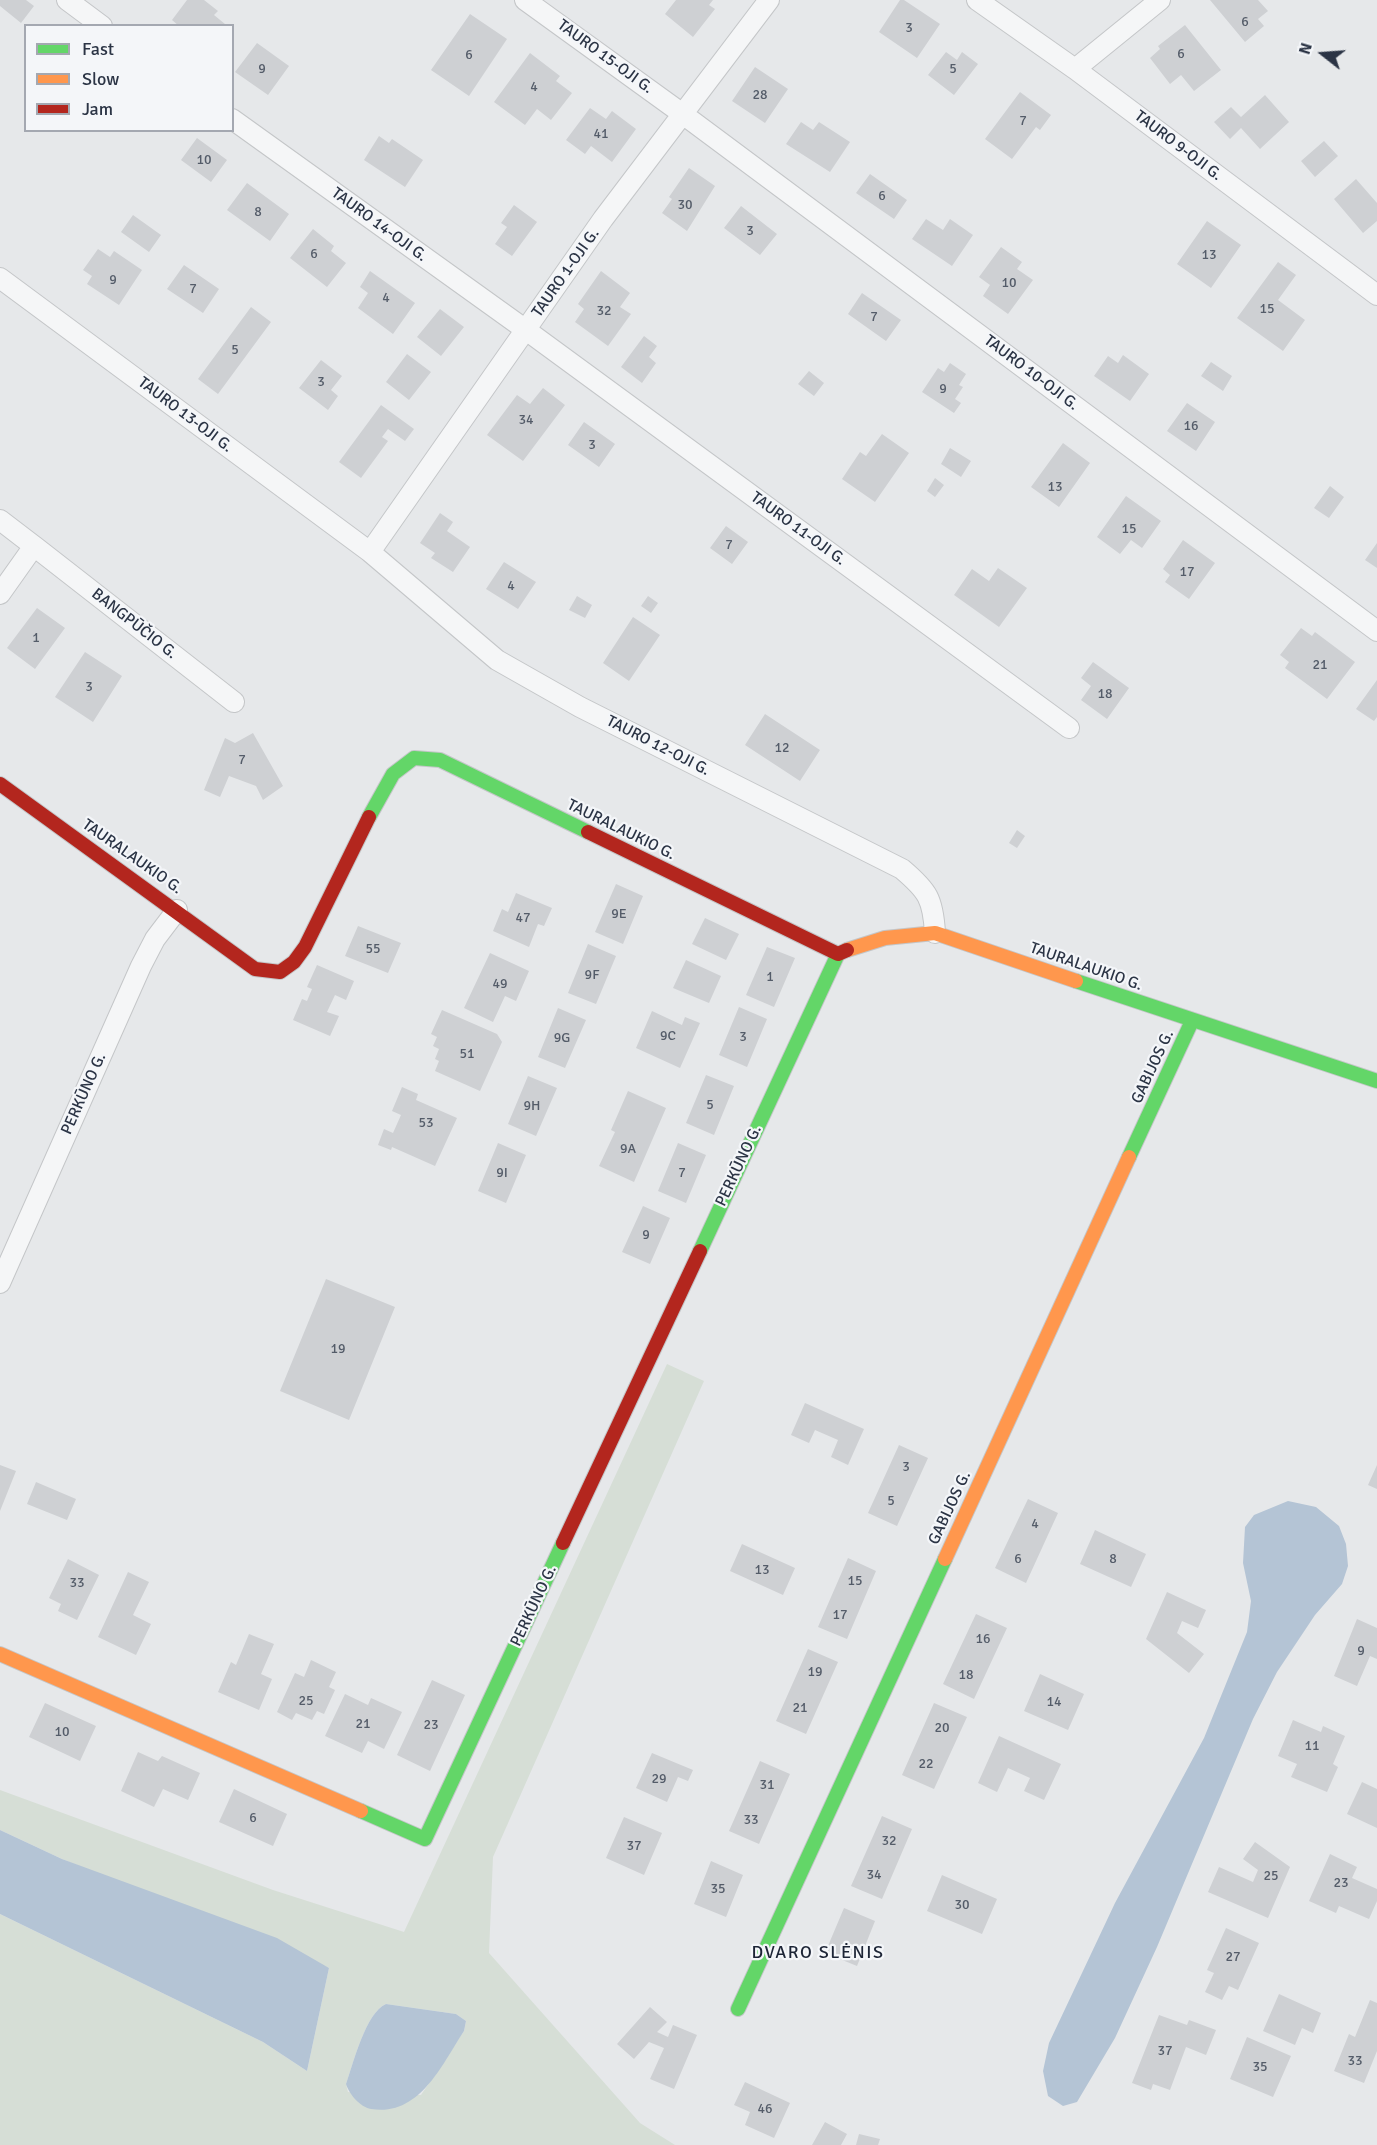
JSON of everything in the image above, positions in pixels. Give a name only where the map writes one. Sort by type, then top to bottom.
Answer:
[{"type":"street","points":[[67,0],[99,24]]},
{"type":"street","name":"TAURO 15-OJI G.","points":[[525,0],[684,115]]},
{"type":"street","name":"TAURO 1-OJI G.","points":[[370,552],[603,219],[769,0]]},
{"type":"street","name":"TAURO 9-OJI G.","points":[[977,0],[1076,69],[1377,295]]},
{"type":"street","points":[[1076,69],[1160,0]]},
{"type":"street","name":"TAURO 10-OJI G.","points":[[684,115],[1377,631]]},
{"type":"street","name":"TAURO 14-OJI G.","points":[[234,120],[526,330]]},
{"type":"street","name":"TAURO 13-OJI G.","points":[[0,278],[370,552]]},
{"type":"street","name":"TAURO 11-OJI G.","points":[[526,330],[1069,728]]},
{"type":"street","name":"BANGPŪČIO G.","points":[[0,520],[234,702]]},
{"type":"street","points":[[0,594],[34,546]]},
{"type":"street","name":"TAURO 12-OJI G.","points":[[370,552],[498,660],[580,707],[902,869],[922,885],[933,904],[935,933]]},
{"type":"street","name":"TAURALAUKIO G.","points":[[0,784],[177,910],[255,969],[280,972],[294,962],[305,947],[375,805],[393,774],[414,758],[440,760],[838,954],[872,940],[898,934],[935,933],[1192,1021],[1377,1081]]},
{"type":"street","name":"PERKŪNO G.","points":[[0,1283],[141,966],[155,939],[177,910]]},
{"type":"street","name":"PERKŪNO G.","points":[[0,1654],[425,1839],[838,954]]},
{"type":"street","name":"GABIJOS G.","points":[[738,2009],[1192,1021]]},
{"type":"shaded area","points":[[667,1364],[704,1381],[493,1857],[489,1953],[640,2123],[675,2145],[0,2145],[0,1914],[263,2042],[307,2071],[329,1968],[62,1859],[0,1830],[0,1790],[273,1890],[404,1932]],"holes":[[[386,2004],[456,2014],[466,2021],[464,2031],[421,2095],[348,2092],[346,2084],[356,2052],[366,2028],[379,2009]]]},
{"type":"water","points":[[1288,1501],[1316,1507],[1339,1526],[1346,1544],[1348,1566],[1342,1584],[1315,1615],[1277,1672],[1253,1719],[1157,1947],[1115,2038],[1077,2102],[1063,2106],[1048,2096],[1043,2071],[1049,2043],[1115,1903],[1204,1738],[1247,1632],[1251,1601],[1243,1563],[1245,1527],[1254,1515]]},
{"type":"water","points":[[0,1830],[62,1859],[277,1938],[329,1968],[307,2071],[263,2042],[0,1914]]},
{"type":"water","points":[[386,2004],[456,2014],[466,2021],[464,2031],[438,2072],[416,2097],[403,2105],[388,2109],[371,2109],[356,2100],[346,2084],[366,2028],[372,2017]]},
{"type":"building","points":[[0,0],[26,0],[34,6],[21,23],[0,6]]},
{"type":"building","points":[[187,0],[204,0],[218,11],[214,15],[225,24],[177,24],[172,20]]},
{"type":"building","points":[[676,0],[713,0],[709,5],[715,9],[693,37],[665,14]]},
{"type":"building","points":[[900,0],[904,0],[940,24],[917,58],[879,32]]},
{"type":"building","points":[[1210,0],[1258,0],[1268,11],[1258,19],[1264,26],[1245,42]]},
{"type":"building","points":[[470,14],[507,39],[469,96],[431,70]]},
{"type":"building","points":[[1185,25],[1221,70],[1194,91],[1181,75],[1170,84],[1150,58],[1160,49],[1158,46]]},
{"type":"building","points":[[257,43],[289,66],[268,95],[235,72]]},
{"type":"building","points":[[946,52],[957,60],[962,52],[978,64],[954,95],[928,75]]},
{"type":"building","points":[[530,53],[560,76],[556,81],[572,93],[551,120],[537,109],[525,125],[494,102]]},
{"type":"building","points":[[755,67],[788,89],[765,123],[732,101]]},
{"type":"building","points":[[1020,92],[1051,115],[1040,130],[1036,127],[1012,159],[985,139]]},
{"type":"building","points":[[1265,95],[1289,122],[1260,149],[1241,128],[1230,139],[1214,122],[1231,107],[1241,117]]},
{"type":"building","points":[[590,108],[606,119],[612,111],[636,129],[612,162],[591,146],[585,154],[566,140]]},
{"type":"building","points":[[801,122],[813,130],[819,122],[850,142],[830,172],[786,144]]},
{"type":"building","points":[[379,136],[389,143],[392,139],[423,160],[405,187],[364,160]]},
{"type":"building","points":[[197,138],[227,160],[211,182],[181,160]]},
{"type":"building","points":[[1324,141],[1338,156],[1315,177],[1301,161]]},
{"type":"building","points":[[689,168],[715,186],[687,231],[662,213],[672,199],[669,197]]},
{"type":"building","points":[[870,174],[907,200],[894,219],[856,193]]},
{"type":"building","points":[[1356,179],[1377,203],[1377,221],[1363,233],[1334,199]]},
{"type":"building","points":[[247,183],[289,214],[270,241],[227,210]]},
{"type":"building","points":[[514,205],[537,222],[512,256],[495,244],[507,227],[501,223]]},
{"type":"building","points":[[741,206],[777,234],[760,255],[724,228]]},
{"type":"building","points":[[133,215],[161,235],[149,252],[121,232]]},
{"type":"building","points":[[926,219],[943,230],[950,219],[973,235],[952,266],[912,239]]},
{"type":"building","points":[[1207,221],[1241,245],[1211,288],[1177,264]]},
{"type":"building","points":[[313,229],[334,246],[331,251],[346,263],[327,287],[290,258]]},
{"type":"building","points":[[1001,247],[1022,262],[1017,269],[1033,280],[1008,314],[983,296],[990,285],[979,277]]},
{"type":"building","points":[[98,249],[110,257],[114,251],[142,270],[119,305],[87,284],[92,276],[83,270]]},
{"type":"building","points":[[1278,262],[1296,275],[1278,300],[1305,320],[1283,351],[1237,318]]},
{"type":"building","points":[[184,265],[219,289],[203,313],[167,289]]},
{"type":"building","points":[[370,271],[415,303],[393,334],[358,308],[368,293],[360,287]]},
{"type":"building","points":[[601,271],[630,293],[620,307],[631,314],[608,346],[575,322],[584,309],[578,304]]},
{"type":"building","points":[[862,293],[901,320],[886,341],[848,314]]},
{"type":"building","points":[[251,307],[271,322],[218,394],[198,379]]},
{"type":"building","points":[[440,309],[464,327],[441,356],[417,337]]},
{"type":"building","points":[[644,336],[657,346],[649,357],[656,363],[642,383],[621,367]]},
{"type":"building","points":[[407,354],[431,372],[409,400],[386,382]]},
{"type":"building","points":[[1123,355],[1149,374],[1130,401],[1094,376],[1108,356],[1118,363]]},
{"type":"building","points":[[321,360],[342,376],[331,390],[338,396],[328,410],[299,388]]},
{"type":"building","points":[[1211,362],[1232,376],[1223,391],[1201,376]]},
{"type":"building","points":[[950,363],[966,374],[959,385],[963,387],[955,399],[961,403],[954,413],[922,392],[938,368],[944,372]]},
{"type":"building","points":[[809,371],[824,383],[814,396],[798,384]]},
{"type":"building","points":[[543,388],[565,405],[523,461],[487,435],[517,395],[530,404]]},
{"type":"building","points":[[1187,403],[1215,422],[1196,451],[1167,431]]},
{"type":"building","points":[[381,405],[414,429],[405,441],[388,429],[382,437],[388,441],[361,478],[339,462]]},
{"type":"building","points":[[584,422],[615,444],[599,467],[568,445]]},
{"type":"building","points":[[882,434],[909,453],[875,502],[842,479],[860,452],[866,456]]},
{"type":"building","points":[[1063,443],[1090,463],[1059,507],[1031,487]]},
{"type":"building","points":[[950,448],[971,461],[961,477],[941,464]]},
{"type":"building","points":[[935,478],[944,485],[935,497],[927,491]]},
{"type":"building","points":[[1330,486],[1344,497],[1329,518],[1314,508]]},
{"type":"building","points":[[1126,496],[1161,521],[1142,548],[1131,540],[1120,554],[1097,537]]},
{"type":"building","points":[[440,513],[453,522],[447,531],[470,547],[453,572],[431,558],[435,553],[420,543]]},
{"type":"building","points":[[726,526],[748,542],[732,564],[710,548]]},
{"type":"building","points":[[1183,540],[1215,563],[1189,599],[1165,582],[1170,575],[1163,569]]},
{"type":"building","points":[[1377,543],[1377,568],[1365,560]]},
{"type":"building","points":[[504,562],[536,582],[518,609],[486,589]]},
{"type":"building","points":[[998,568],[1027,588],[999,627],[954,595],[972,569],[989,581]]},
{"type":"building","points":[[577,596],[592,605],[585,618],[569,610]]},
{"type":"building","points":[[648,596],[658,603],[651,613],[641,606]]},
{"type":"building","points":[[37,608],[65,628],[35,669],[7,648]]},
{"type":"building","points":[[633,617],[660,635],[629,681],[603,663]]},
{"type":"building","points":[[1301,628],[1312,636],[1315,632],[1355,662],[1327,699],[1285,668],[1289,662],[1280,655]]},
{"type":"building","points":[[85,652],[122,676],[93,722],[55,697]]},
{"type":"building","points":[[1093,662],[1129,688],[1107,719],[1081,700],[1091,686],[1081,678]]},
{"type":"building","points":[[1377,680],[1377,717],[1374,721],[1356,709]]},
{"type":"building","points":[[765,714],[820,750],[800,781],[745,745]]},
{"type":"building","points":[[253,733],[283,786],[263,800],[256,786],[229,776],[220,797],[204,790],[225,738],[235,743]]},
{"type":"building","points":[[1017,830],[1025,836],[1017,848],[1009,843]]},
{"type":"building","points":[[616,884],[643,896],[623,944],[595,932]]},
{"type":"building","points":[[516,893],[552,908],[544,926],[538,924],[529,947],[493,931],[502,909],[508,912]]},
{"type":"building","points":[[705,918],[739,934],[726,960],[692,944]]},
{"type":"building","points":[[358,926],[401,943],[388,973],[345,956]]},
{"type":"building","points":[[588,944],[616,956],[596,1004],[568,993]]},
{"type":"building","points":[[767,947],[795,958],[774,1007],[746,995]]},
{"type":"building","points":[[490,953],[529,971],[516,1001],[505,996],[493,1022],[464,1008]]},
{"type":"building","points":[[686,960],[721,976],[709,1003],[673,988]]},
{"type":"building","points":[[317,965],[354,981],[346,1000],[335,995],[327,1012],[339,1016],[330,1036],[293,1020],[302,999],[307,1001],[312,989],[307,987]]},
{"type":"building","points":[[739,1007],[767,1019],[747,1067],[719,1055]]},
{"type":"building","points":[[558,1008],[586,1020],[565,1068],[538,1057]]},
{"type":"building","points":[[442,1010],[497,1034],[502,1042],[480,1091],[435,1071],[439,1061],[435,1059],[439,1049],[433,1046],[437,1037],[431,1034]]},
{"type":"building","points":[[652,1011],[682,1025],[685,1017],[700,1023],[680,1068],[636,1048]]},
{"type":"building","points":[[706,1075],[734,1086],[714,1135],[686,1123]]},
{"type":"building","points":[[528,1076],[557,1088],[536,1136],[508,1124]]},
{"type":"building","points":[[402,1087],[418,1094],[416,1100],[457,1118],[435,1166],[392,1147],[391,1150],[378,1145],[384,1129],[393,1133],[401,1115],[392,1111]]},
{"type":"building","points":[[628,1091],[666,1108],[634,1182],[599,1166],[615,1132],[611,1130]]},
{"type":"building","points":[[498,1143],[526,1155],[506,1203],[478,1191]]},
{"type":"building","points":[[678,1143],[706,1155],[686,1203],[658,1191]]},
{"type":"building","points":[[643,1206],[670,1218],[650,1264],[622,1252]]},
{"type":"building","points":[[326,1279],[395,1307],[349,1420],[280,1391]]},
{"type":"building","points":[[805,1403],[864,1429],[848,1465],[831,1457],[838,1440],[815,1430],[809,1443],[791,1435]]},
{"type":"building","points":[[899,1445],[928,1458],[897,1526],[868,1513]]},
{"type":"building","points":[[0,1465],[16,1471],[0,1511]]},
{"type":"building","points":[[1377,1465],[1377,1489],[1368,1485]]},
{"type":"building","points":[[36,1482],[76,1499],[67,1520],[27,1504]]},
{"type":"building","points":[[1028,1499],[1058,1513],[1026,1583],[995,1568]]},
{"type":"building","points":[[1095,1530],[1146,1554],[1131,1587],[1080,1564]]},
{"type":"building","points":[[742,1544],[795,1568],[783,1595],[730,1571]]},
{"type":"building","points":[[848,1558],[876,1571],[847,1639],[818,1627]]},
{"type":"building","points":[[68,1559],[99,1575],[77,1620],[58,1611],[61,1604],[49,1598]]},
{"type":"building","points":[[128,1572],[149,1582],[133,1615],[151,1624],[136,1655],[98,1637]]},
{"type":"building","points":[[1167,1592],[1206,1610],[1198,1628],[1182,1621],[1177,1633],[1204,1654],[1189,1673],[1146,1639]]},
{"type":"building","points":[[976,1614],[1007,1628],[974,1699],[943,1684]]},
{"type":"building","points":[[1357,1619],[1377,1628],[1377,1659],[1370,1656],[1357,1686],[1334,1676]]},
{"type":"building","points":[[249,1634],[274,1644],[261,1674],[272,1679],[259,1710],[218,1692],[231,1662],[236,1665]]},
{"type":"building","points":[[808,1649],[838,1662],[806,1734],[776,1721]]},
{"type":"building","points":[[311,1660],[336,1672],[329,1687],[335,1690],[324,1714],[317,1711],[312,1720],[296,1713],[292,1720],[277,1712],[295,1673],[304,1677]]},
{"type":"building","points":[[1040,1674],[1084,1694],[1068,1730],[1024,1711]]},
{"type":"building","points":[[432,1680],[465,1695],[430,1771],[397,1755]]},
{"type":"building","points":[[345,1694],[368,1705],[371,1698],[402,1712],[384,1749],[368,1741],[362,1753],[325,1736]]},
{"type":"building","points":[[45,1703],[96,1726],[80,1761],[29,1737]]},
{"type":"building","points":[[934,1703],[967,1717],[934,1789],[902,1775]]},
{"type":"building","points":[[1293,1720],[1321,1732],[1323,1726],[1345,1736],[1333,1764],[1338,1767],[1327,1792],[1291,1777],[1297,1764],[1278,1756]]},
{"type":"building","points":[[999,1736],[1061,1764],[1044,1800],[1024,1791],[1030,1778],[1008,1768],[997,1792],[978,1783]]},
{"type":"building","points":[[138,1752],[158,1761],[162,1756],[200,1773],[188,1800],[163,1789],[154,1807],[121,1791]]},
{"type":"building","points":[[652,1753],[693,1770],[688,1781],[678,1777],[667,1802],[636,1788]]},
{"type":"building","points":[[760,1761],[790,1774],[759,1844],[729,1831]]},
{"type":"building","points":[[1362,1782],[1377,1789],[1377,1828],[1347,1814]]},
{"type":"building","points":[[234,1789],[287,1814],[273,1846],[219,1822]]},
{"type":"building","points":[[882,1816],[912,1829],[882,1899],[851,1886]]},
{"type":"building","points":[[624,1817],[662,1833],[644,1875],[606,1858]]},
{"type":"building","points":[[1255,1842],[1290,1867],[1268,1918],[1208,1892],[1219,1867],[1253,1882],[1258,1870],[1243,1859]]},
{"type":"building","points":[[1330,1854],[1357,1867],[1352,1878],[1377,1889],[1377,1901],[1369,1919],[1339,1906],[1336,1913],[1309,1901]]},
{"type":"building","points":[[711,1861],[743,1875],[726,1917],[694,1904]]},
{"type":"building","points":[[942,1875],[997,1899],[982,1934],[927,1911]]},
{"type":"building","points":[[844,1908],[875,1921],[857,1966],[825,1953]]},
{"type":"building","points":[[1226,1928],[1259,1943],[1238,1990],[1229,1986],[1222,2000],[1205,1992],[1214,1973],[1207,1970]]},
{"type":"building","points":[[1279,1994],[1321,2013],[1313,2033],[1302,2028],[1295,2045],[1263,2031]]},
{"type":"building","points":[[1370,2000],[1377,2003],[1377,2051],[1364,2083],[1334,2071],[1349,2034],[1355,2037]]},
{"type":"building","points":[[650,2007],[667,2022],[657,2032],[668,2037],[673,2025],[697,2035],[674,2089],[650,2079],[664,2048],[649,2042],[634,2059],[617,2044]]},
{"type":"building","points":[[1159,2015],[1187,2025],[1189,2020],[1216,2030],[1206,2055],[1186,2047],[1170,2090],[1153,2084],[1151,2090],[1132,2083]]},
{"type":"building","points":[[1247,2037],[1291,2056],[1273,2097],[1230,2079]]},
{"type":"building","points":[[745,2082],[790,2103],[774,2138],[745,2125],[750,2112],[734,2105]]},
{"type":"building","points":[[825,2122],[847,2134],[841,2145],[812,2145]]},
{"type":"building","points":[[859,2134],[880,2139],[878,2145],[856,2145]]},
{"type":"traffic: fast","points":[[369,817],[393,774],[414,758],[440,760],[588,832]]},
{"type":"traffic: fast","points":[[700,1251],[838,954]]},
{"type":"traffic: fast","points":[[1076,981],[1377,1081]]},
{"type":"traffic: fast","points":[[1129,1157],[1192,1021]]},
{"type":"traffic: fast","points":[[361,1811],[425,1839],[563,1543]]},
{"type":"traffic: fast","points":[[738,2009],[945,1559]]},
{"type":"traffic: slow","points":[[847,950],[885,938],[935,933],[1076,981]]},
{"type":"traffic: slow","points":[[945,1559],[1129,1157]]},
{"type":"traffic: slow","points":[[0,1654],[361,1811]]},
{"type":"traffic: jam","points":[[0,784],[255,969],[280,972],[294,962],[305,947],[369,817]]},
{"type":"traffic: jam","points":[[588,832],[838,954],[847,950]]},
{"type":"traffic: jam","points":[[563,1543],[700,1251]]},
{"type":"district","name":"DVARO SLĖNIS","points":[[818,1953]]}]
